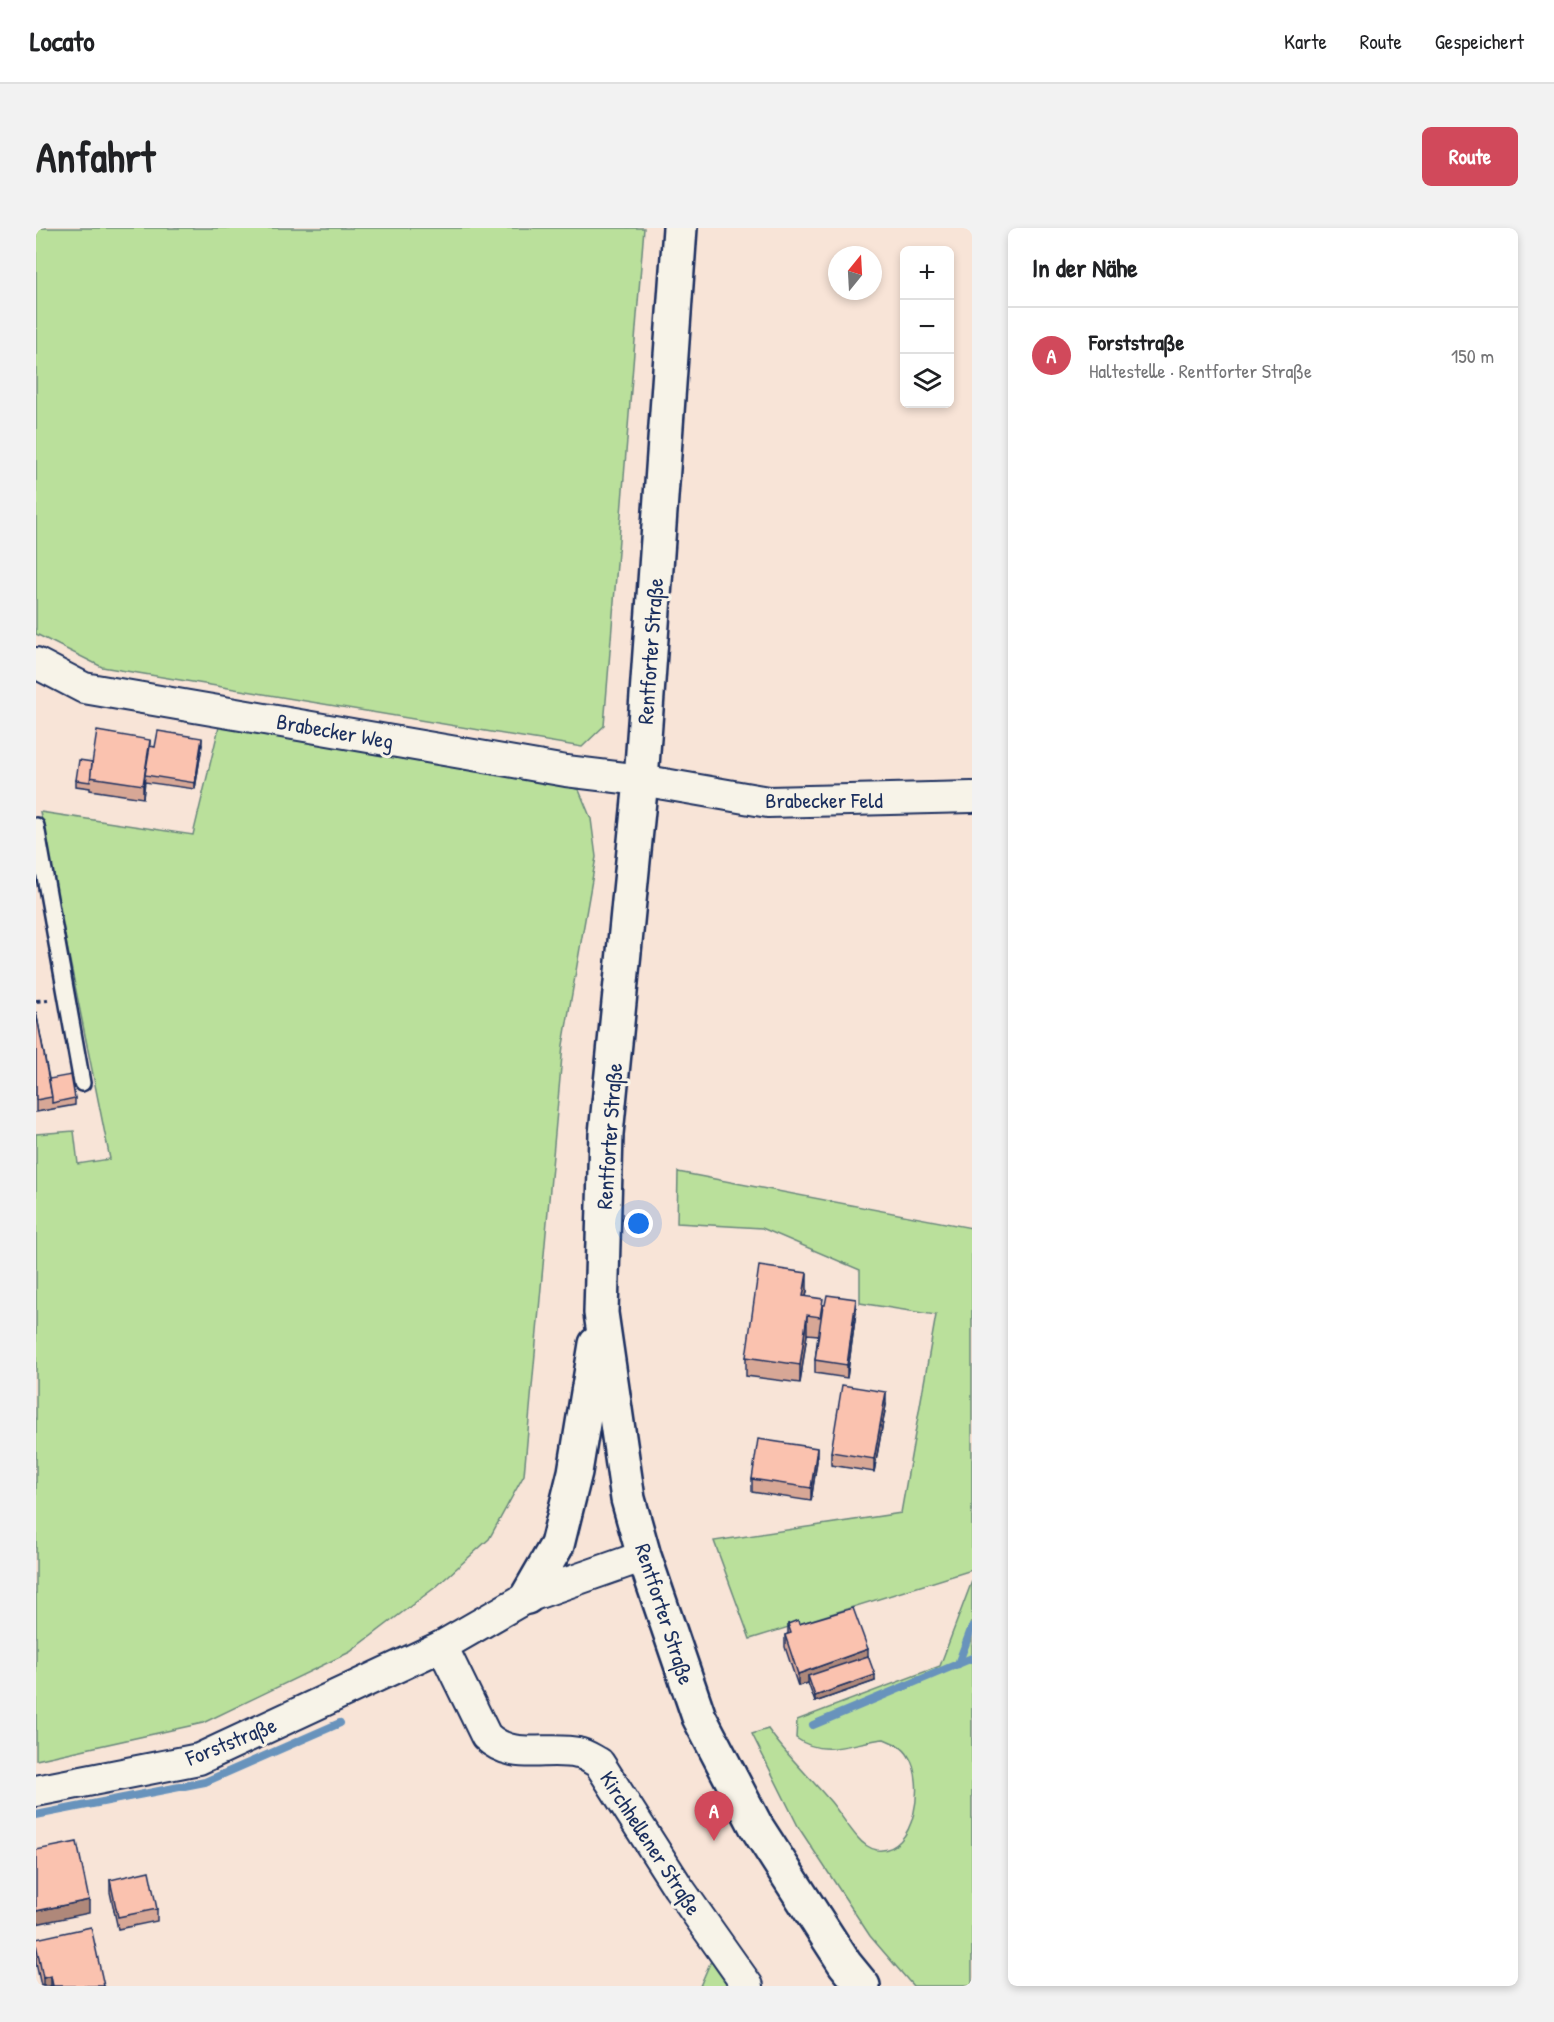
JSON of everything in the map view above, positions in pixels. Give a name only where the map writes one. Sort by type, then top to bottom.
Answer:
[{"type":"main road","name":"Rentforter Straße","points":[[680,228],[641,780],[606,1134],[601,1313],[628,1499],[644,1556],[699,1717],[756,1826],[845,1964],[863,1986]]},
{"type":"main road","points":[[527,1597],[557,1545],[575,1472],[601,1313]]},
{"type":"street","name":"Brabecker Weg","points":[[36,663],[84,688],[566,771],[641,780]]},
{"type":"street","name":"Brabecker Feld","points":[[641,780],[768,802],[972,797]]},
{"type":"street","name":"Forststraße","points":[[36,1791],[199,1759],[442,1646],[527,1597],[644,1556]]},
{"type":"street","name":"Kirchhellener Straße","points":[[442,1646],[486,1736],[497,1747],[522,1752],[579,1753],[600,1763],[678,1887],[748,1986]]},
{"type":"lane","points":[[36,826],[82,1083]]},
{"type":"green space","points":[[36,228],[644,228],[604,726],[582,747],[102,667],[36,634]]},
{"type":"green space","points":[[219,727],[551,780],[579,790],[591,819],[596,857],[563,1045],[524,1475],[489,1539],[437,1586],[350,1652],[203,1723],[36,1760],[36,1134],[74,1131],[78,1164],[110,1159],[40,812],[193,835]]},
{"type":"green space","points":[[678,1172],[972,1228],[972,1570],[750,1639],[714,1541],[901,1513],[936,1315],[860,1303],[860,1270],[762,1228],[677,1223]]},
{"type":"green space","points":[[972,1581],[972,1986],[913,1986],[870,1936],[799,1828],[752,1734],[768,1729],[866,1846],[877,1850],[890,1848],[901,1841],[914,1814],[916,1798],[914,1768],[907,1754],[884,1739],[839,1748],[807,1744],[796,1738],[797,1720],[940,1666]]},
{"type":"green space","points":[[714,1954],[738,1986],[700,1986]]},
{"type":"building","points":[[97,731],[150,740],[143,785],[90,777]]},
{"type":"building","points":[[158,731],[202,738],[195,783],[145,775],[150,746],[155,747]]},
{"type":"building","points":[[79,760],[92,762],[90,782],[76,780]]},
{"type":"building","points":[[36,1012],[52,1097],[36,1100]]},
{"type":"building","points":[[71,1075],[75,1098],[52,1103],[49,1079]]},
{"type":"building","points":[[759,1266],[807,1273],[803,1296],[823,1299],[820,1317],[807,1315],[800,1365],[746,1357]]},
{"type":"building","points":[[827,1295],[856,1299],[847,1365],[815,1360],[823,1305],[825,1305]]},
{"type":"building","points":[[842,1385],[886,1392],[874,1459],[831,1452]]},
{"type":"building","points":[[758,1439],[817,1448],[811,1488],[752,1479]]},
{"type":"building","points":[[853,1608],[868,1649],[798,1674],[785,1635],[791,1633],[788,1624],[798,1620],[799,1624]]},
{"type":"building","points":[[868,1656],[875,1675],[815,1696],[808,1676]]},
{"type":"building","points":[[77,1842],[89,1900],[36,1911],[36,1850]]},
{"type":"building","points":[[149,1871],[157,1909],[118,1917],[110,1880]]},
{"type":"building","points":[[91,1927],[104,1986],[53,1986],[51,1976],[43,1978],[36,1939]]},
{"type":"waterway","points":[[958,1664],[972,1627]]},
{"type":"waterway","points":[[813,1725],[972,1658]]},
{"type":"waterway","points":[[36,1815],[205,1782],[340,1723]]},
{"type":"place","name":"Forststraße","points":[[714,1841]]}]
